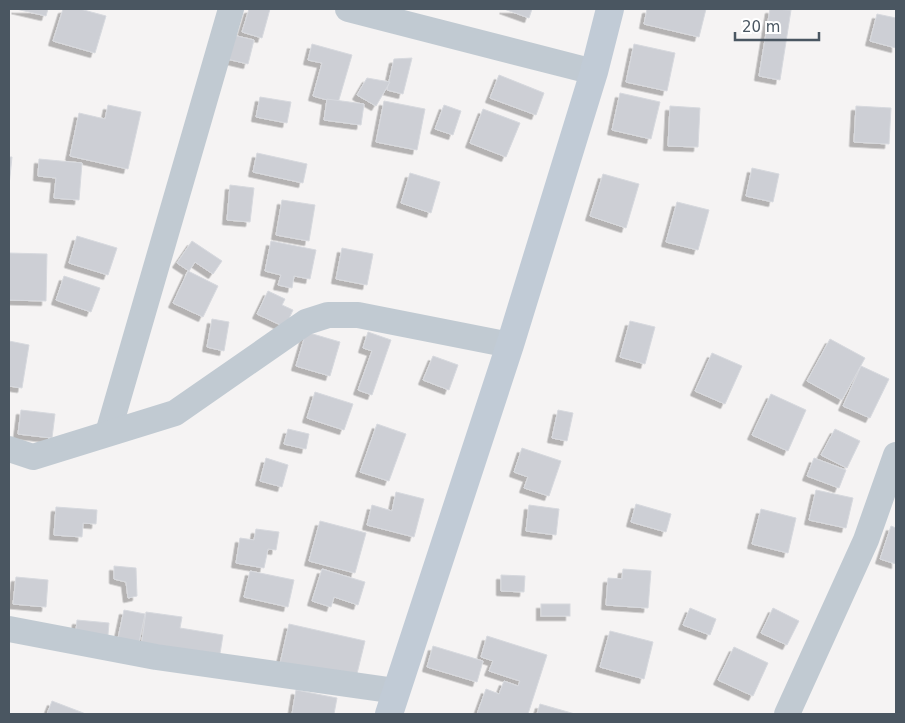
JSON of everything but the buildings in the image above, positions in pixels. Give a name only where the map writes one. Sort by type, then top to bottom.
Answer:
[{"type":"street","points":[[108,433],[231,9]]},
{"type":"street","points":[[348,9],[594,72]]},
{"type":"street","points":[[9,629],[392,702],[510,345],[594,72],[610,9]]},
{"type":"street","points":[[9,449],[33,457],[175,413],[306,322],[328,315],[358,315],[510,345]]},
{"type":"street","points":[[787,714],[866,540],[896,455]]}]
